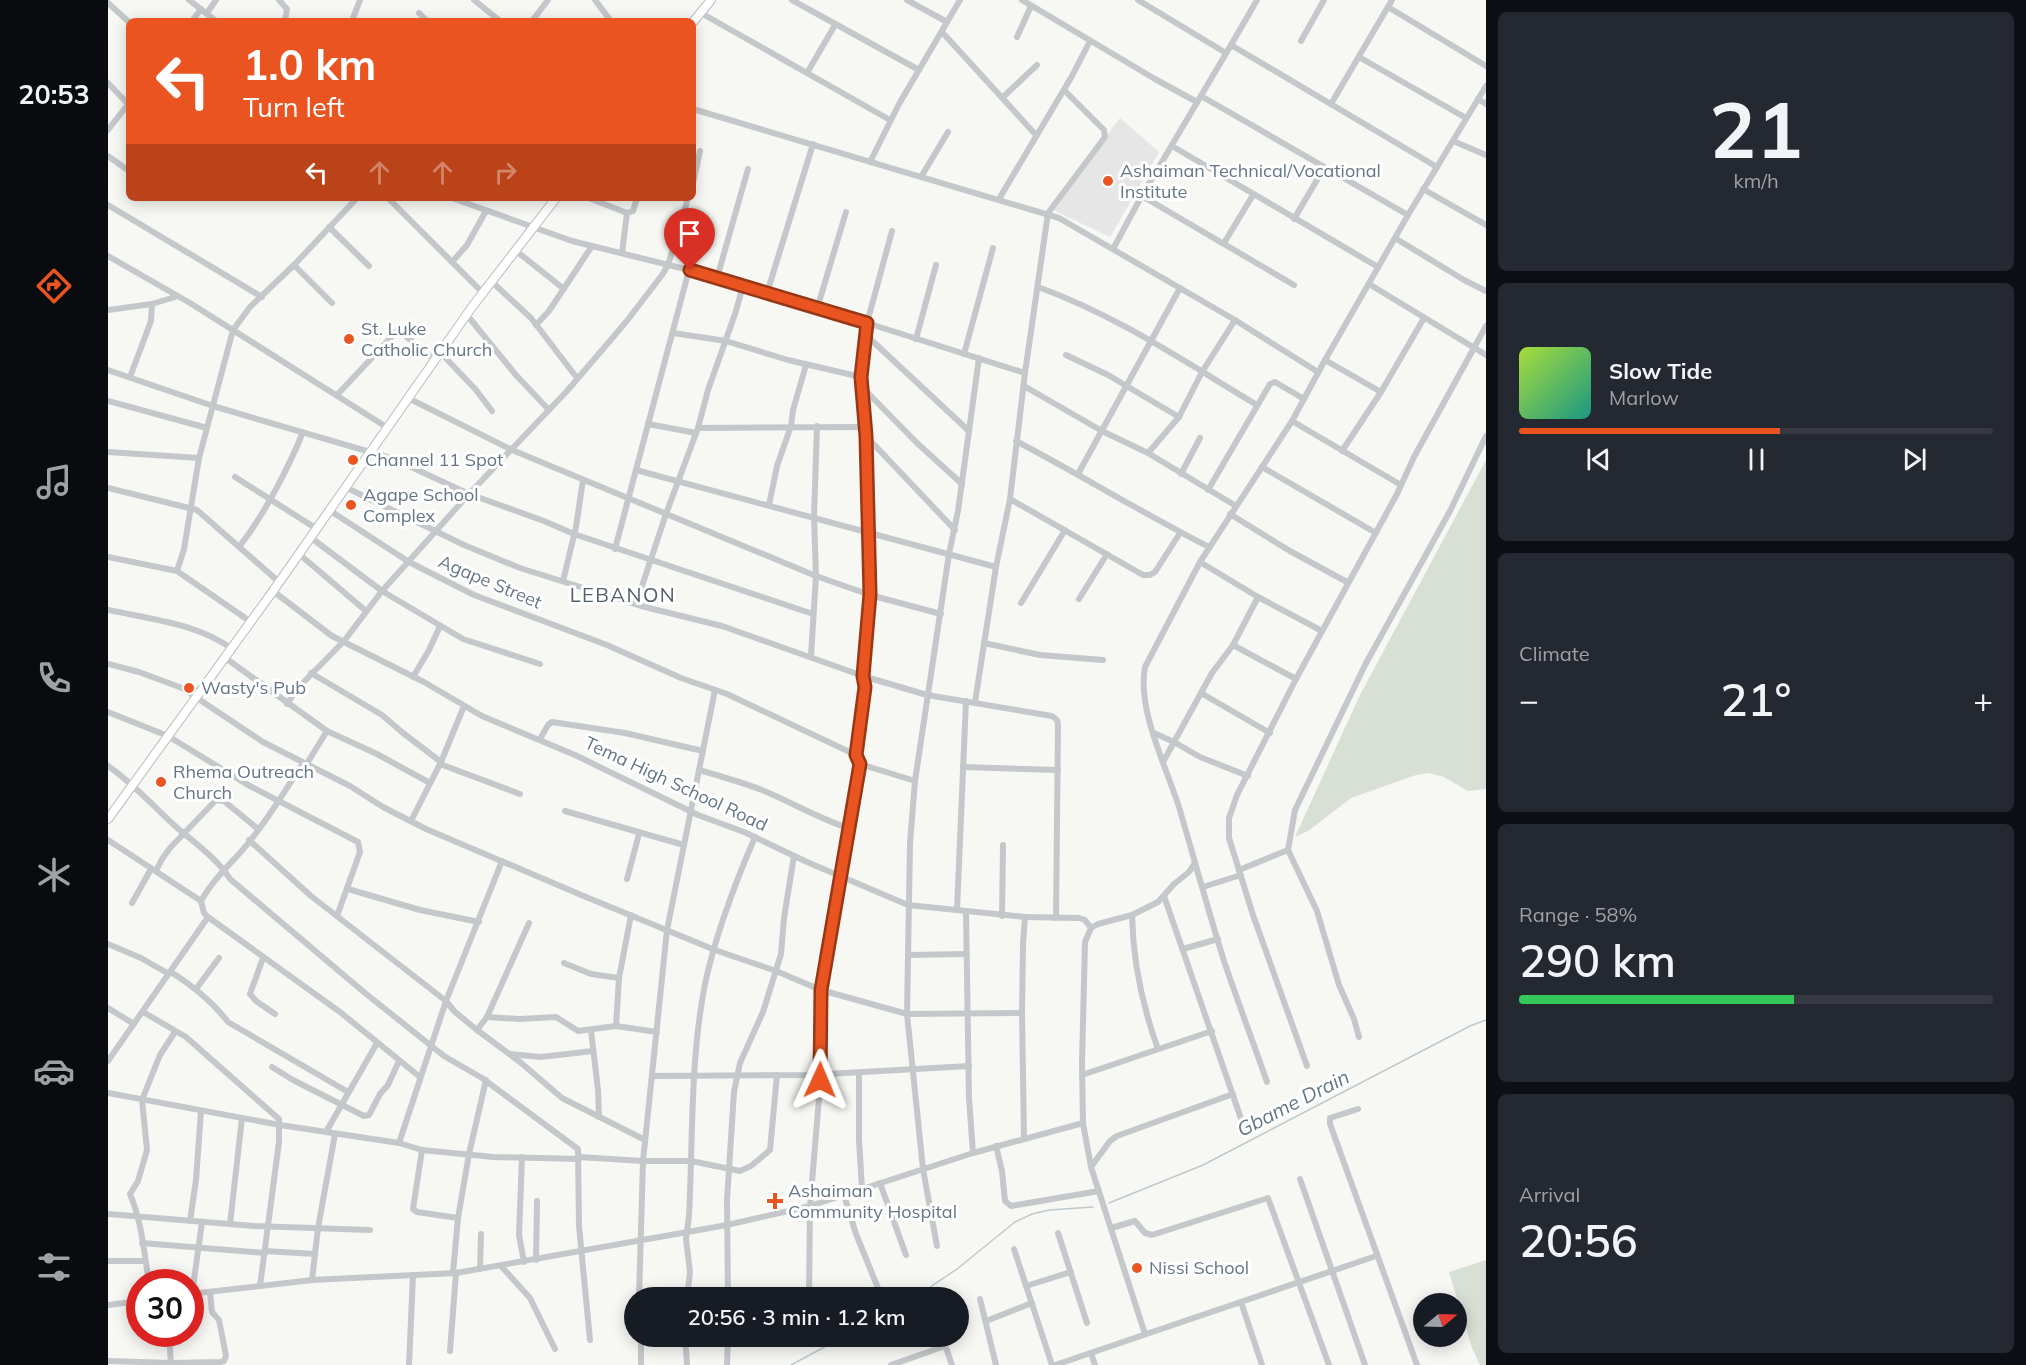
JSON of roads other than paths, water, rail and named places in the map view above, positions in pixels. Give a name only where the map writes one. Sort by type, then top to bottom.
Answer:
[{"type":"main road","points":[[696,19],[711,0]]},
{"type":"main road","points":[[108,819],[251,622],[440,352],[514,250],[554,201]]},
{"type":"street","points":[[189,0],[212,18]]},
{"type":"street","points":[[196,18],[216,0]]},
{"type":"street","points":[[279,0],[285,4],[287,9],[286,18]]},
{"type":"street","points":[[353,18],[360,0]]},
{"type":"street","points":[[474,0],[496,18]]},
{"type":"street","points":[[534,18],[548,0]]},
{"type":"street","points":[[595,0],[609,18]]},
{"type":"street","points":[[792,0],[919,70]]},
{"type":"street","points":[[906,0],[947,22]]},
{"type":"street","points":[[870,162],[890,120],[960,0]]},
{"type":"street","points":[[1022,0],[1090,41],[1408,215]]},
{"type":"street","points":[[1137,0],[1226,53]]},
{"type":"street","points":[[1113,249],[1255,2],[1246,0]]},
{"type":"street","points":[[1301,41],[1323,0]]},
{"type":"street","points":[[1331,104],[1392,0]]},
{"type":"street","points":[[108,3],[126,19]]},
{"type":"street","points":[[1017,36],[1031,6]]},
{"type":"street","points":[[1388,7],[1486,66]]},
{"type":"street","points":[[701,13],[890,120]]},
{"type":"street","points":[[419,14],[424,18]]},
{"type":"street","points":[[807,73],[835,25]]},
{"type":"street","points":[[942,32],[1036,135]]},
{"type":"street","points":[[999,199],[1064,90],[1090,41]]},
{"type":"street","points":[[1231,45],[1437,167]]},
{"type":"street","points":[[1359,57],[1466,118]]},
{"type":"street","points":[[1003,97],[1037,65]]},
{"type":"street","points":[[108,83],[126,101]]},
{"type":"street","points":[[1267,1082],[1218,939],[1178,804],[1162,762],[1144,699],[1142,681],[1145,667],[1200,562],[1292,421],[1408,215],[1486,86]]},
{"type":"street","points":[[975,702],[996,567],[1010,499],[1048,213],[1106,134],[1064,90]]},
{"type":"street","points":[[1478,99],[1486,104]]},
{"type":"street","points":[[109,126],[126,105]]},
{"type":"street","points":[[696,110],[1048,213],[1070,223],[1235,320],[1318,372]]},
{"type":"street","points":[[921,177],[948,132]]},
{"type":"street","points":[[1453,141],[1486,155]]},
{"type":"street","points":[[767,293],[813,144]]},
{"type":"street","points":[[1172,146],[1378,267]]},
{"type":"street","points":[[696,169],[700,151]]},
{"type":"street","points":[[108,156],[126,165]]},
{"type":"street","points":[[1294,219],[1324,168]]},
{"type":"street","points":[[717,278],[748,169]]},
{"type":"street","points":[[1424,189],[1486,225]]},
{"type":"street","points":[[1224,243],[1253,195]]},
{"type":"street","points":[[1142,196],[1294,285]]},
{"type":"street","points":[[177,571],[184,549],[199,458],[233,330],[245,314],[354,201]]},
{"type":"street","points":[[391,201],[483,293]]},
{"type":"street","points":[[461,201],[532,228],[592,246],[690,270],[1025,373]]},
{"type":"street","points":[[597,201],[627,213],[633,211],[636,201]]},
{"type":"street","points":[[287,704],[311,673],[344,641],[382,591],[435,531],[549,410],[626,322],[668,265],[687,201]]},
{"type":"street","points":[[108,205],[262,297]]},
{"type":"street","points":[[452,262],[467,245],[486,211]]},
{"type":"street","points":[[817,309],[846,212]]},
{"type":"street","points":[[622,253],[627,213]]},
{"type":"street","points":[[329,227],[369,266]]},
{"type":"street","points":[[809,1287],[810,1206],[821,1074],[821,990],[860,764],[856,755],[865,687],[863,676],[870,594],[866,436],[861,377],[867,323],[892,231]]},
{"type":"street","points":[[1395,238],[1486,291]]},
{"type":"street","points":[[536,325],[564,289],[592,246]]},
{"type":"street","points":[[964,354],[993,248]]},
{"type":"street","points":[[514,250],[564,289]]},
{"type":"street","points":[[109,258],[178,296],[388,428]]},
{"type":"street","points":[[294,265],[332,303]]},
{"type":"street","points":[[916,339],[936,265]]},
{"type":"street","points":[[615,549],[690,270]]},
{"type":"street","points":[[492,281],[524,310],[577,378]]},
{"type":"street","points":[[1369,284],[1486,355]]},
{"type":"street","points":[[636,604],[697,431],[708,390],[743,286]]},
{"type":"street","points":[[1038,287],[1099,311],[1185,360],[1257,405]]},
{"type":"street","points":[[1078,474],[1180,288]]},
{"type":"street","points":[[108,310],[152,304],[178,296]]},
{"type":"street","points":[[130,377],[151,321],[152,304]]},
{"type":"street","points":[[467,315],[516,375],[549,410]]},
{"type":"street","points":[[1342,451],[1381,392],[1424,318]]},
{"type":"street","points":[[1148,453],[1179,417],[1202,372],[1235,320]]},
{"type":"street","points":[[1307,1066],[1252,915],[1229,838],[1229,818],[1237,795],[1296,679],[1486,326]]},
{"type":"street","points":[[337,395],[398,330],[435,360]]},
{"type":"street","points":[[673,333],[726,341],[806,365],[861,377]]},
{"type":"street","points":[[866,335],[969,431]]},
{"type":"street","points":[[440,352],[469,382],[492,411]]},
{"type":"street","points":[[1066,354],[1108,375],[1179,417]]},
{"type":"street","points":[[937,1246],[923,1169],[906,1014],[908,905],[915,781],[949,554],[962,484],[979,358]]},
{"type":"street","points":[[1325,360],[1381,392]]},
{"type":"street","points":[[769,505],[777,466],[806,365]]},
{"type":"street","points":[[108,370],[213,406],[371,452],[402,463],[469,494],[574,534],[813,614]]},
{"type":"street","points":[[1208,490],[1270,384],[1275,382],[1304,399]]},
{"type":"street","points":[[1024,386],[1102,431],[1148,453],[1236,506]]},
{"type":"street","points":[[862,387],[917,444],[962,484]]},
{"type":"street","points":[[408,398],[512,450],[816,576],[941,614]]},
{"type":"street","points":[[108,401],[207,428]]},
{"type":"street","points":[[1292,421],[1401,485]]},
{"type":"street","points":[[648,424],[697,431],[790,426],[865,427]]},
{"type":"street","points":[[811,656],[816,576],[814,517],[817,426]]},
{"type":"street","points":[[239,547],[255,525],[303,432]]},
{"type":"street","points":[[866,436],[955,530]]},
{"type":"street","points":[[1359,1037],[1339,985],[1317,911],[1288,850],[1295,810],[1365,665],[1450,511],[1486,436]]},
{"type":"street","points":[[1181,474],[1200,438]]},
{"type":"street","points":[[1016,441],[1209,547]]},
{"type":"street","points":[[108,452],[199,458]]},
{"type":"street","points":[[1262,467],[1376,533]]},
{"type":"street","points":[[636,470],[996,567]]},
{"type":"street","points":[[235,477],[270,497],[317,529]]},
{"type":"street","points":[[563,581],[584,480]]},
{"type":"street","points":[[345,487],[435,531],[520,568],[636,604],[722,627],[811,656],[863,676],[927,695],[1052,716],[1058,725],[1056,918]]},
{"type":"street","points":[[108,488],[197,510],[279,582]]},
{"type":"street","points":[[1010,499],[1143,575],[1155,572],[1180,533]]},
{"type":"street","name":"Agape Street","points":[[330,510],[409,562],[495,604],[607,645],[728,694],[856,755]]},
{"type":"street","points":[[1230,514],[1290,551],[1347,582]]},
{"type":"street","points":[[1021,603],[1065,530]]},
{"type":"street","points":[[310,537],[382,591],[440,626],[472,643],[540,664]]},
{"type":"street","points":[[299,554],[366,611]]},
{"type":"street","points":[[1079,599],[1107,554]]},
{"type":"street","points":[[108,557],[177,571],[251,622]]},
{"type":"street","points":[[1200,562],[1258,597],[1322,631]]},
{"type":"street","name":"Tema High School Road","points":[[273,591],[333,636],[482,716],[540,739],[690,811],[755,837],[840,877],[908,905],[1025,918],[1079,918],[1085,920],[1091,928]]},
{"type":"street","points":[[1162,762],[1212,673],[1233,645],[1258,597]]},
{"type":"street","points":[[108,610],[198,630],[217,638],[231,648]]},
{"type":"street","points":[[413,677],[440,626]]},
{"type":"street","points":[[984,642],[1040,655],[1103,660]]},
{"type":"street","points":[[1233,645],[1296,679]]},
{"type":"street","points":[[224,657],[327,731],[430,783]]},
{"type":"street","points":[[108,664],[182,687],[237,726],[411,821],[715,950],[776,971],[821,990],[906,1014],[1022,1013]]},
{"type":"street","points":[[311,673],[382,715],[440,763],[519,794]]},
{"type":"street","points":[[639,1287],[643,1161],[668,930],[715,690]]},
{"type":"street","points":[[1201,693],[1270,733]]},
{"type":"street","points":[[957,910],[966,701]]},
{"type":"street","points":[[411,821],[440,763],[464,706]]},
{"type":"street","points":[[108,712],[168,736],[248,785],[358,842],[360,852],[337,916]]},
{"type":"street","points":[[540,739],[548,724],[552,722],[625,733],[703,751]]},
{"type":"street","points":[[201,901],[279,801],[327,731]]},
{"type":"street","points":[[1154,733],[1174,741],[1200,757],[1248,776]]},
{"type":"street","points":[[860,764],[915,781]]},
{"type":"street","points":[[108,766],[224,869],[230,879],[430,1044],[451,1061],[486,1080],[531,1116],[578,1149],[579,1226],[590,1340]]},
{"type":"street","points":[[963,767],[1058,770]]},
{"type":"street","points":[[699,770],[763,791],[825,820],[848,828]]},
{"type":"street","points":[[132,903],[162,859],[213,802],[219,799],[258,829]]},
{"type":"street","points":[[565,811],[684,845]]},
{"type":"street","points":[[627,879],[639,834]]},
{"type":"street","points":[[688,1287],[690,1272],[686,1231],[689,1216],[698,1034],[705,985],[738,879],[755,837]]},
{"type":"street","points":[[108,840],[201,901],[204,913],[208,917],[318,996],[420,1077]]},
{"type":"street","points":[[249,840],[311,896],[446,1001],[455,1012],[495,1046],[509,1054],[562,1098],[645,1140]]},
{"type":"street","points":[[1002,916],[1003,846]]},
{"type":"street","points":[[1203,887],[1288,850]]},
{"type":"street","points":[[728,1287],[727,1200],[734,1092],[744,1052],[763,1012],[781,954],[794,856]]},
{"type":"street","points":[[399,1143],[430,1044],[502,861]]},
{"type":"street","points":[[1145,1334],[1091,1167],[1083,1123],[1085,942],[1091,928],[1132,915],[1151,906],[1189,872],[1195,863]]},
{"type":"street","points":[[348,890],[420,910],[479,922]]},
{"type":"street","points":[[1164,896],[1246,1133]]},
{"type":"street","points":[[966,912],[973,1153]]},
{"type":"street","points":[[616,1026],[619,978],[631,915]]},
{"type":"street","points":[[1132,915],[1136,969],[1147,1019],[1158,1049]]},
{"type":"street","points":[[108,1061],[208,917]]},
{"type":"street","points":[[1024,1138],[1022,1013],[1025,918]]},
{"type":"street","points":[[477,1030],[487,1017],[529,923]]},
{"type":"street","points":[[1183,949],[1218,939]]},
{"type":"street","points":[[108,944],[141,958],[196,989],[217,1007],[228,1022],[348,1092]]},
{"type":"street","points":[[908,955],[966,954]]},
{"type":"street","points":[[196,989],[219,958]]},
{"type":"street","points":[[263,958],[250,994],[275,1014]]},
{"type":"street","points":[[564,963],[591,974],[619,978]]},
{"type":"street","points":[[108,1008],[134,1024]]},
{"type":"street","points":[[143,1012],[186,1038],[276,1115],[280,1125],[260,1286]]},
{"type":"street","points":[[487,1017],[519,1019],[556,1017],[573,1030],[578,1031],[616,1026],[657,1032]]},
{"type":"street","points":[[591,1030],[599,1117]]},
{"type":"street","points":[[146,1269],[139,1216],[130,1194],[138,1181],[147,1150],[142,1100],[160,1055],[176,1032]]},
{"type":"street","points":[[1082,1076],[1212,1032]]},
{"type":"street","points":[[326,1132],[377,1043]]},
{"type":"street","points":[[509,1054],[541,1057],[593,1051]]},
{"type":"street","points":[[272,1067],[364,1116],[369,1115],[399,1061]]},
{"type":"street","points":[[653,1076],[859,1073],[969,1066]]},
{"type":"street","points":[[859,1073],[862,1189]]},
{"type":"street","points":[[108,1094],[280,1125],[399,1143],[422,1150],[522,1157],[691,1161],[740,1171],[746,1169],[770,1150],[777,1075]]},
{"type":"street","points":[[450,1351],[458,1218],[469,1154],[486,1080]]},
{"type":"street","points":[[1091,1167],[1110,1140],[1117,1136],[1233,1094]]},
{"type":"street","points":[[1358,1109],[1330,1118],[1330,1124],[1417,1365]]},
{"type":"street","points":[[190,1221],[196,1180],[201,1111]]},
{"type":"street","points":[[230,1224],[242,1118]]},
{"type":"street","points":[[204,1293],[312,1280],[455,1273],[727,1225],[810,1206],[996,1146],[1083,1123]]},
{"type":"street","points":[[312,1280],[318,1228],[335,1134]]},
{"type":"street","points":[[996,1146],[1002,1171],[1005,1201],[1011,1206],[1099,1191]]},
{"type":"street","points":[[422,1150],[413,1209],[417,1212],[458,1218]]},
{"type":"street","points":[[522,1157],[519,1230],[524,1262]]},
{"type":"street","points":[[1300,1179],[1365,1365]]},
{"type":"street","points":[[880,1183],[906,1255]]},
{"type":"street","points":[[844,1195],[856,1234],[878,1287]]},
{"type":"street","points":[[1111,1228],[1135,1221],[1145,1233],[1152,1235],[1268,1198],[1329,1365]]},
{"type":"street","points":[[536,1260],[537,1201]]},
{"type":"street","points":[[108,1214],[230,1224],[370,1230]]},
{"type":"street","points":[[195,1269],[202,1222]]},
{"type":"street","points":[[1058,1233],[1087,1323]]},
{"type":"street","points":[[480,1269],[481,1234]]},
{"type":"street","points":[[142,1243],[284,1254],[315,1254]]},
{"type":"street","points":[[1014,1249],[1053,1365],[1376,1256]]},
{"type":"street","points":[[108,1261],[145,1262]]},
{"type":"street","points":[[501,1266],[530,1298],[555,1349]]},
{"type":"street","points":[[1026,1286],[1071,1272]]},
{"type":"street","points":[[409,1365],[413,1275]]},
{"type":"street","points":[[108,1361],[171,1364],[224,1361],[226,1356],[219,1320],[212,1312],[210,1292]]},
{"type":"street","points":[[980,1299],[996,1365]]},
{"type":"street","points":[[1241,1302],[1262,1365]]},
{"type":"street","points":[[108,1305],[126,1303]]},
{"type":"street","points":[[986,1321],[1032,1303]]},
{"type":"street","points":[[170,1347],[171,1364]]},
{"type":"street","points":[[641,1347],[641,1365]]},
{"type":"street","points":[[686,1347],[687,1365]]},
{"type":"street","points":[[727,1365],[728,1347]]},
{"type":"street","points":[[891,1365],[942,1347]]},
{"type":"street","points":[[945,1347],[952,1365]]},
{"type":"street","points":[[1091,1353],[1095,1365]]},
{"type":"waterway","name":"Gbame Drain","points":[[1109,1203],[1203,1165],[1470,1026],[1486,1020]]},
{"type":"waterway","name":"Gbame Drain","points":[[930,1287],[957,1269],[1015,1222],[1032,1214],[1049,1210],[1093,1207]]},
{"type":"waterway","name":"Gbame Drain","points":[[791,1365],[825,1347]]},
{"type":"place","name":"Ashaiman Technical/Vocational Institute","points":[[1108,181]]},
{"type":"place","name":"St. Luke Catholic Church","points":[[349,339]]},
{"type":"place","name":"Channel 11 Spot","points":[[353,460]]},
{"type":"place","name":"Agape School Complex","points":[[351,505]]},
{"type":"place","name":"Wasty's Pub","points":[[189,688]]},
{"type":"place","name":"Rhema Outreach Church","points":[[161,782]]},
{"type":"place","name":"Ashaiman Community Hospital","points":[[775,1201]]},
{"type":"place","name":"Nissi School","points":[[1137,1268]]},
{"type":"district","name":"LEBANON","points":[[623,595]]}]
